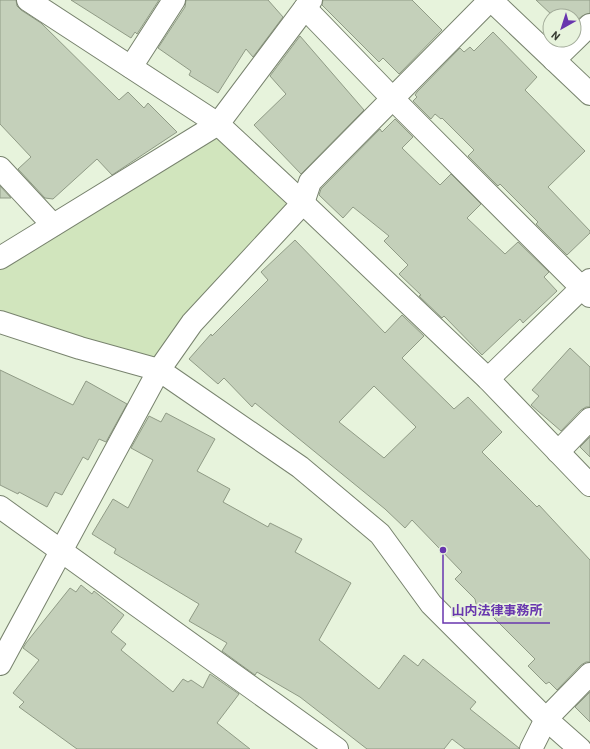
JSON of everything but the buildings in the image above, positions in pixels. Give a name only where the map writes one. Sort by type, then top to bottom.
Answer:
[{"type":"street","points":[[131,67],[174,0]]},
{"type":"street","points":[[0,664],[159,370],[192,323],[303,203],[310,182],[393,100],[490,0],[590,94]]},
{"type":"street","points":[[38,3],[131,67],[218,124],[488,379],[590,485]]},
{"type":"street","points":[[0,258],[218,124],[308,4],[393,100],[587,288],[488,379]]},
{"type":"street","points":[[554,60],[590,25]]},
{"type":"street","points":[[0,168],[54,225]]},
{"type":"street","points":[[0,322],[80,348],[159,370],[300,467],[380,534],[431,604],[546,719],[580,749]]},
{"type":"street","points":[[558,452],[590,419]]},
{"type":"street","points":[[0,507],[337,749]]},
{"type":"street","points":[[531,749],[546,719],[590,674]]},
{"type":"green space","points":[[218,124],[303,203],[159,370],[0,322],[0,258]]},
{"type":"place","name":"山内法律事務所","points":[[443,550]]}]
